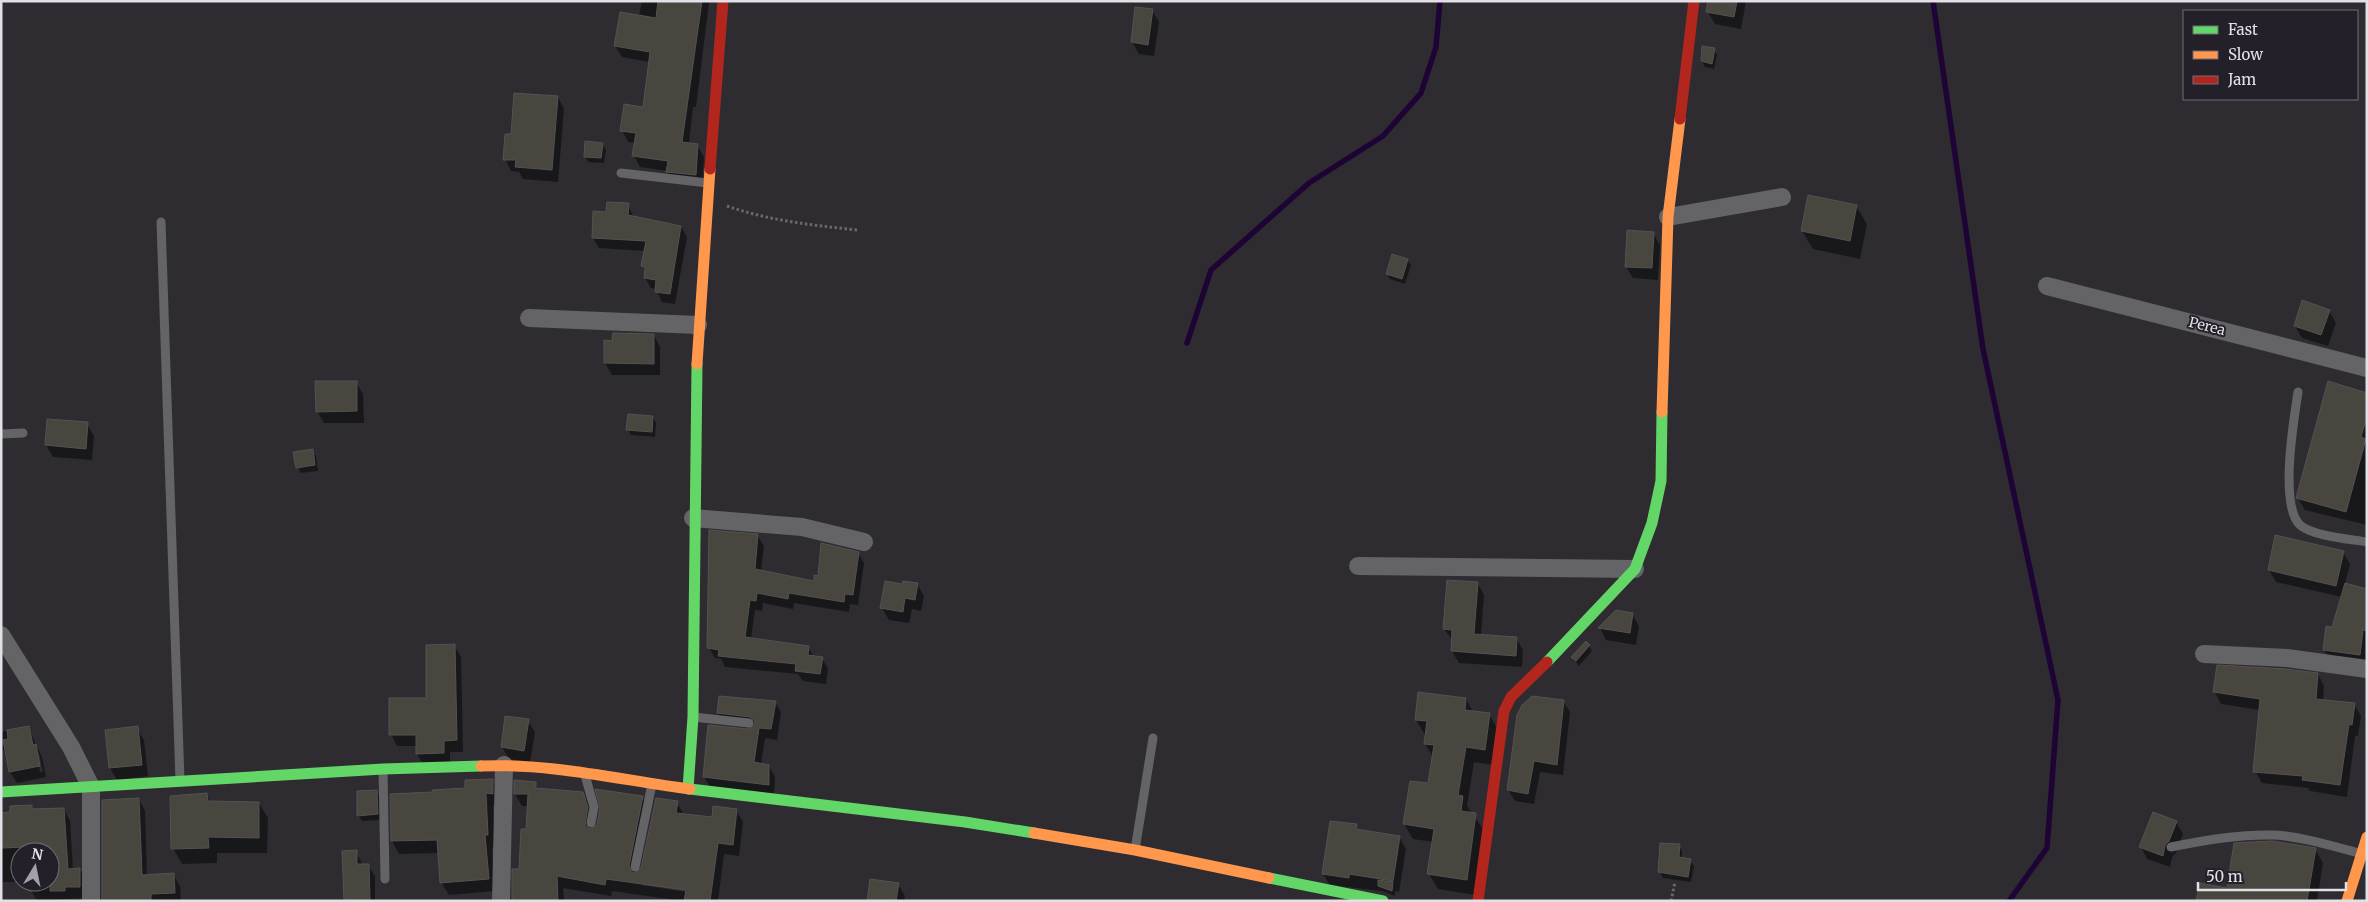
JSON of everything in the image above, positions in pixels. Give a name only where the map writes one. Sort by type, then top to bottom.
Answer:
[{"type":"street","points":[[688,789],[693,717],[693,518],[698,325],[723,1]]},
{"type":"street","points":[[1478,901],[1504,711],[1511,697],[1562,647],[1636,568],[1652,523],[1661,481],[1662,374],[1668,217],[1694,1]]},
{"type":"street","points":[[1668,217],[1782,197]]},
{"type":"street","name":"Perea","points":[[2047,286],[2367,368]]},
{"type":"street","points":[[529,318],[698,325]]},
{"type":"street","points":[[693,518],[802,527],[864,542]]},
{"type":"street","points":[[1358,566],[1636,568]]},
{"type":"street","points":[[1,635],[71,747],[91,787],[91,901]]},
{"type":"street","points":[[2204,654],[2287,658],[2367,669]]},
{"type":"street","points":[[1,792],[383,769],[504,765],[584,773],[688,789],[965,822],[1135,850],[1383,901]]},
{"type":"street","points":[[500,901],[504,765]]},
{"type":"street","points":[[2347,901],[2362,870],[2362,854],[2367,837]]},
{"type":"lane","points":[[621,173],[708,183]]},
{"type":"lane","points":[[161,222],[180,781]]},
{"type":"lane","points":[[2298,392],[2291,437],[2289,500],[2293,514],[2300,525],[2318,532],[2367,542]]},
{"type":"lane","points":[[1,434],[23,433]]},
{"type":"lane","points":[[693,717],[749,724]]},
{"type":"lane","points":[[1135,850],[1153,738]]},
{"type":"lane","points":[[383,769],[385,879]]},
{"type":"lane","points":[[584,773],[594,807],[591,824]]},
{"type":"lane","points":[[635,867],[652,784]]},
{"type":"lane","points":[[2171,846],[2233,835],[2276,835],[2362,854]]},
{"type":"path","points":[[707,199],[783,222],[857,230]]},
{"type":"path","points":[[1671,901],[1675,882]]},
{"type":"building","points":[[658,1],[702,1],[682,142],[698,144],[696,175],[666,172],[668,161],[632,156],[636,133],[620,131],[624,104],[643,107],[650,52],[614,46],[620,12],[656,18]]},
{"type":"building","points":[[1708,1],[1737,1],[1734,17],[1706,12]]},
{"type":"building","points":[[1135,7],[1153,9],[1148,45],[1131,42]]},
{"type":"building","points":[[1702,46],[1715,48],[1712,64],[1701,61]]},
{"type":"building","points":[[514,93],[558,96],[552,170],[515,167],[516,160],[503,160],[505,134],[511,134]]},
{"type":"building","points":[[585,141],[603,143],[601,158],[584,157]]},
{"type":"building","points":[[1808,195],[1857,205],[1850,241],[1801,231]]},
{"type":"building","points":[[607,202],[629,203],[628,215],[681,226],[670,294],[655,292],[656,280],[644,278],[645,267],[641,266],[646,241],[592,238],[593,211],[606,212]]},
{"type":"building","points":[[1627,230],[1654,232],[1652,268],[1625,267]]},
{"type":"building","points":[[1392,254],[1408,259],[1402,279],[1386,274]]},
{"type":"building","points":[[2302,300],[2330,310],[2321,335],[2294,326]]},
{"type":"building","points":[[613,333],[654,334],[654,364],[604,363],[604,340],[612,341]]},
{"type":"building","points":[[315,381],[357,381],[357,411],[316,412]]},
{"type":"building","points":[[2328,381],[2367,393],[2367,416],[2361,437],[2366,439],[2346,512],[2296,498]]},
{"type":"building","points":[[628,414],[653,416],[652,432],[626,430]]},
{"type":"building","points":[[47,419],[88,422],[86,449],[45,445]]},
{"type":"building","points":[[313,449],[315,465],[296,468],[293,452]]},
{"type":"building","points":[[709,530],[758,534],[755,569],[814,581],[814,575],[818,576],[821,543],[859,552],[853,595],[845,594],[844,602],[789,593],[788,599],[757,593],[756,601],[750,600],[745,637],[809,646],[808,655],[823,657],[820,674],[795,671],[796,664],[718,656],[719,650],[707,648]]},
{"type":"building","points":[[2275,535],[2344,551],[2336,586],[2268,570]]},
{"type":"building","points":[[1447,580],[1478,582],[1474,634],[1517,637],[1516,656],[1451,651],[1452,630],[1443,629]]},
{"type":"building","points":[[885,581],[902,584],[903,581],[918,583],[915,600],[905,598],[903,612],[880,608]]},
{"type":"building","points":[[2345,583],[2367,589],[2367,631],[2363,630],[2360,655],[2323,650],[2326,626],[2332,627]]},
{"type":"building","points":[[1616,610],[1633,613],[1630,633],[1598,628]]},
{"type":"building","points":[[1586,641],[1590,645],[1576,661],[1571,657]]},
{"type":"building","points":[[455,644],[457,740],[444,741],[444,753],[416,754],[416,735],[389,735],[389,698],[426,698],[426,645]]},
{"type":"building","points":[[2217,665],[2318,673],[2316,699],[2355,703],[2352,725],[2349,724],[2340,785],[2302,780],[2303,776],[2253,772],[2260,699],[2213,692]]},
{"type":"building","points":[[1418,692],[1466,698],[1465,710],[1490,713],[1485,750],[1466,747],[1458,795],[1463,796],[1461,811],[1476,813],[1467,880],[1427,874],[1434,829],[1403,824],[1410,781],[1428,783],[1434,745],[1424,744],[1427,721],[1415,720]]},
{"type":"building","points":[[719,696],[776,701],[771,729],[759,728],[754,762],[769,765],[769,785],[703,777],[708,725],[748,729],[755,724],[754,720],[750,717],[717,713]]},
{"type":"building","points":[[1532,696],[1564,700],[1557,765],[1534,761],[1528,794],[1507,790],[1517,715],[1522,705]]},
{"type":"building","points":[[505,716],[529,719],[524,751],[501,747]]},
{"type":"building","points":[[29,726],[33,745],[36,744],[40,766],[9,772],[3,740],[8,739],[7,730]]},
{"type":"building","points":[[138,726],[142,765],[109,768],[105,730]]},
{"type":"building","points":[[493,779],[493,794],[486,793],[488,835],[485,835],[489,879],[440,883],[437,840],[391,841],[390,794],[465,788],[465,780]]},
{"type":"building","points":[[514,780],[536,782],[536,788],[583,792],[588,807],[585,825],[590,829],[597,825],[600,808],[595,789],[643,796],[629,866],[634,873],[641,868],[656,798],[678,801],[676,813],[712,817],[713,806],[737,809],[733,845],[718,843],[710,901],[684,901],[686,890],[606,879],[605,885],[557,876],[558,901],[512,901],[512,869],[519,869],[521,829],[526,829],[528,794],[514,794]]},
{"type":"building","points":[[377,790],[378,814],[357,816],[357,791]]},
{"type":"building","points":[[207,793],[208,801],[259,802],[259,838],[208,837],[209,848],[171,849],[170,796]]},
{"type":"building","points":[[139,798],[142,875],[174,873],[175,893],[151,894],[151,901],[102,901],[102,800]]},
{"type":"building","points":[[32,805],[32,809],[64,808],[68,869],[80,868],[80,887],[65,887],[65,891],[60,891],[60,842],[10,842],[10,848],[1,848],[1,813],[10,812],[10,806]]},
{"type":"building","points":[[2153,812],[2177,821],[2169,841],[2165,845],[2163,856],[2139,847]]},
{"type":"building","points":[[1330,821],[1357,824],[1356,829],[1400,836],[1393,881],[1349,874],[1349,878],[1322,874]]},
{"type":"building","points":[[2272,841],[2316,848],[2307,901],[2196,901],[2200,883],[2227,888],[2234,843]]},
{"type":"building","points":[[1660,843],[1680,844],[1679,857],[1691,859],[1688,877],[1658,872]]},
{"type":"building","points":[[357,850],[357,864],[369,864],[370,901],[344,901],[342,851]]},
{"type":"building","points":[[870,879],[899,883],[896,901],[867,901]]},
{"type":"building","points":[[1378,880],[1393,882],[1392,891],[1378,886]]},
{"type":"waterway","points":[[1187,343],[1211,270],[1309,183],[1383,136],[1421,93],[1436,47],[1440,1]]},
{"type":"waterway","points":[[1933,1],[1983,349],[2058,700],[2047,848],[2009,901]]},
{"type":"traffic: fast","points":[[688,789],[693,717],[697,364]]},
{"type":"traffic: fast","points":[[1547,662],[1635,569],[1652,523],[1661,481],[1662,412]]},
{"type":"traffic: fast","points":[[1,792],[383,769],[481,766]]},
{"type":"traffic: fast","points":[[690,789],[965,822],[1034,833]]},
{"type":"traffic: fast","points":[[1269,878],[1383,901]]},
{"type":"traffic: slow","points":[[1662,412],[1668,217],[1680,119]]},
{"type":"traffic: slow","points":[[697,364],[710,169]]},
{"type":"traffic: slow","points":[[481,766],[533,767],[690,789]]},
{"type":"traffic: slow","points":[[1034,833],[1135,850],[1269,878]]},
{"type":"traffic: slow","points":[[2347,901],[2367,837]]},
{"type":"traffic: jam","points":[[710,169],[723,1]]},
{"type":"traffic: jam","points":[[1680,119],[1694,1]]},
{"type":"traffic: jam","points":[[1478,901],[1504,711],[1511,697],[1547,662]]}]
